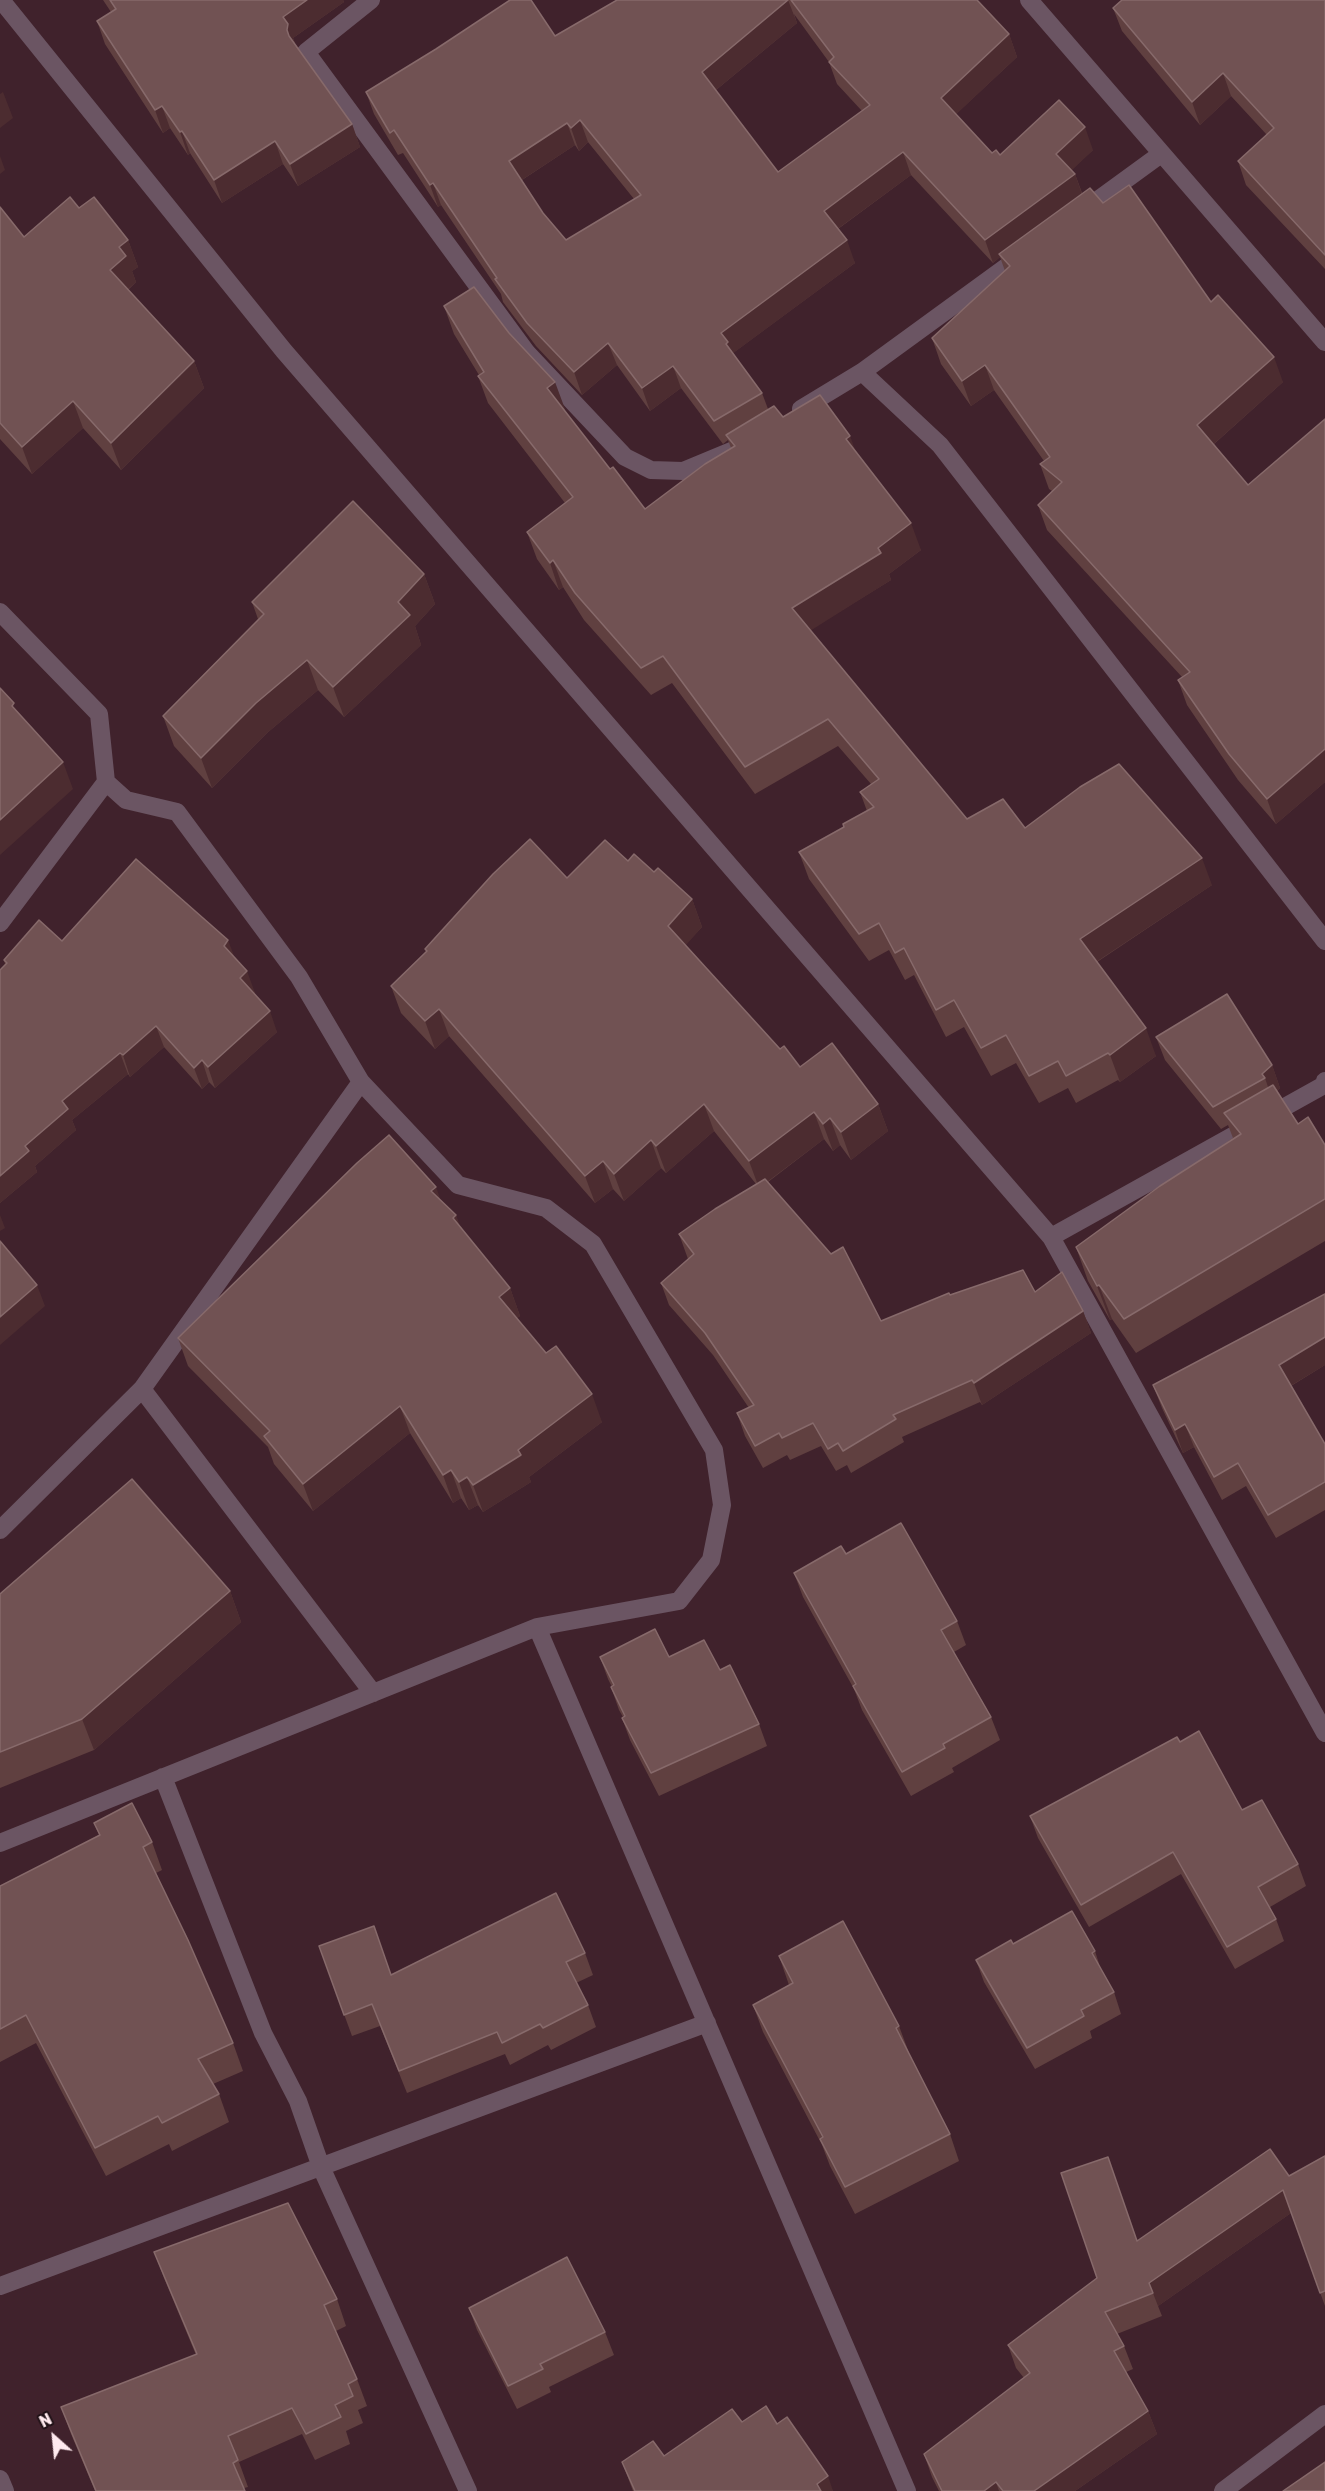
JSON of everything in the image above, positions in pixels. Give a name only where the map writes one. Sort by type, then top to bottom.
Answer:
[{"type":"street","points":[[1,0],[284,351],[1051,1237],[1325,1733]]},
{"type":"street","points":[[371,0],[306,52],[527,353],[625,457],[651,470],[683,471],[729,453],[750,440]]},
{"type":"street","points":[[1029,0],[1325,342]]},
{"type":"street","points":[[1065,224],[1161,154]]},
{"type":"street","points":[[791,416],[862,372],[1036,246]]},
{"type":"street","points":[[862,372],[940,445],[1325,941]]},
{"type":"street","points":[[0,612],[99,714],[106,782],[126,800],[177,812],[299,977],[361,1082],[458,1185],[546,1208],[592,1244],[714,1450],[722,1505],[711,1560],[679,1601],[537,1627],[0,1843]]},
{"type":"street","points":[[0,923],[106,782]]},
{"type":"street","points":[[0,1530],[142,1389],[361,1082]]},
{"type":"street","points":[[1051,1237],[1325,1084]]},
{"type":"street","points":[[142,1389],[373,1693]]},
{"type":"street","points":[[537,1627],[907,2491]]},
{"type":"street","points":[[163,1778],[263,2033],[298,2101],[321,2167],[468,2491]]},
{"type":"street","points":[[0,2286],[706,2023]]},
{"type":"street","points":[[1223,2491],[1325,2414]]},
{"type":"street","points":[[0,2479],[6,2491]]},
{"type":"building","points":[[110,0],[307,0],[283,17],[288,24],[289,36],[352,124],[290,164],[275,141],[214,180],[182,131],[180,132],[162,106],[155,110],[97,21],[116,9]]},
{"type":"building","points":[[510,0],[531,0],[555,36],[617,0],[788,0],[702,72],[778,172],[870,105],[829,62],[834,57],[791,0],[977,0],[1009,34],[941,98],[992,153],[996,150],[1000,155],[1059,100],[1085,127],[1056,154],[1075,174],[985,240],[903,152],[824,211],[847,240],[721,333],[728,342],[726,344],[762,393],[714,421],[673,366],[642,388],[608,343],[574,372],[527,323],[495,279],[497,278],[433,183],[430,185],[394,130],[390,133],[366,92]],"holes":[[[580,120],[641,195],[566,240],[543,213],[509,161],[567,123],[571,128]]]},
{"type":"building","points":[[1122,0],[1325,0],[1325,255],[1238,161],[1274,128],[1223,73],[1192,102],[1113,8]]},
{"type":"building","points":[[1129,185],[1211,302],[1218,295],[1274,357],[1197,425],[1248,485],[1325,419],[1325,749],[1267,799],[1229,754],[1178,680],[1190,672],[1038,505],[1062,482],[1040,464],[1050,457],[985,365],[962,381],[932,338],[1010,266],[999,254],[1090,188],[1103,203]]},
{"type":"building","points":[[70,197],[79,208],[94,197],[128,240],[119,247],[126,256],[110,270],[194,361],[111,443],[73,401],[22,447],[0,423],[0,207],[24,237]]},
{"type":"building","points":[[474,287],[509,333],[555,382],[547,388],[610,469],[613,467],[645,509],[705,464],[735,446],[726,435],[774,406],[783,417],[820,395],[850,436],[846,439],[911,523],[878,548],[881,553],[792,608],[967,819],[1003,799],[1025,828],[1080,787],[1119,764],[1202,858],[1080,939],[1146,1028],[1110,1055],[1108,1053],[1066,1076],[1058,1061],[1029,1076],[1006,1035],[981,1048],[954,1000],[936,1010],[904,948],[895,953],[879,923],[859,934],[799,852],[874,807],[860,792],[879,779],[828,719],[745,767],[663,656],[641,668],[575,593],[553,560],[550,563],[527,532],[573,497],[478,376],[484,372],[444,306]]},
{"type":"building","points":[[353,501],[424,574],[398,602],[410,615],[333,687],[307,660],[256,703],[201,758],[163,716],[264,614],[252,602]]},
{"type":"building","points":[[0,688],[14,703],[12,706],[63,762],[0,820]]},
{"type":"building","points":[[530,839],[567,878],[605,840],[628,861],[634,854],[654,872],[658,868],[692,899],[668,926],[780,1049],[784,1046],[800,1067],[832,1043],[878,1104],[841,1132],[830,1118],[823,1124],[814,1112],[749,1161],[704,1104],[656,1146],[651,1140],[614,1174],[603,1161],[585,1176],[439,1009],[425,1021],[391,986],[427,951],[425,949],[493,874]]},
{"type":"building","points":[[136,859],[228,940],[224,946],[247,971],[240,978],[270,1011],[208,1067],[202,1060],[194,1068],[156,1026],[123,1055],[120,1053],[62,1101],[68,1109],[25,1146],[29,1151],[0,1176],[0,970],[7,963],[4,960],[39,920],[62,941]]},
{"type":"building","points":[[1227,994],[1272,1065],[1262,1074],[1265,1078],[1213,1107],[1156,1037]]},
{"type":"building","points":[[1273,1085],[1298,1124],[1308,1117],[1325,1145],[1325,1199],[1124,1319],[1099,1285],[1097,1286],[1076,1247],[1160,1186],[1241,1134],[1224,1113]]},
{"type":"building","points":[[389,1135],[436,1187],[431,1191],[456,1215],[453,1218],[510,1288],[499,1297],[546,1353],[556,1346],[592,1394],[518,1450],[521,1455],[473,1485],[467,1477],[459,1482],[451,1470],[443,1475],[400,1406],[303,1484],[264,1436],[270,1431],[178,1338],[357,1163]]},
{"type":"building","points":[[765,1179],[831,1254],[843,1247],[881,1321],[949,1293],[950,1295],[1023,1270],[1035,1292],[1062,1272],[1083,1311],[974,1383],[972,1380],[893,1415],[896,1419],[843,1451],[838,1443],[828,1449],[813,1423],[782,1438],[779,1433],[755,1446],[737,1413],[754,1405],[705,1333],[661,1283],[694,1254],[679,1234]]},
{"type":"building","points":[[0,1241],[37,1285],[0,1317]]},
{"type":"building","points":[[1325,1294],[1325,1337],[1279,1365],[1325,1444],[1325,1482],[1268,1515],[1238,1463],[1214,1477],[1185,1424],[1175,1430],[1153,1385]]},
{"type":"building","points":[[132,1479],[230,1591],[82,1719],[0,1752],[0,1594]]},
{"type":"building","points":[[901,1523],[957,1621],[941,1630],[991,1717],[943,1744],[945,1748],[902,1772],[853,1686],[856,1684],[794,1573],[841,1546],[846,1554]]},
{"type":"building","points":[[655,1629],[669,1657],[704,1640],[720,1670],[730,1665],[759,1724],[651,1773],[622,1718],[625,1716],[611,1687],[614,1685],[600,1657]]},
{"type":"building","points":[[1199,1731],[1242,1810],[1262,1800],[1298,1864],[1258,1887],[1276,1919],[1227,1947],[1173,1852],[1081,1905],[1030,1816],[1177,1737],[1180,1742]]},
{"type":"building","points":[[132,1803],[152,1842],[143,1847],[188,1940],[233,2043],[198,2059],[219,2094],[162,2123],[158,2116],[95,2148],[26,2015],[0,2029],[0,1886],[100,1835],[94,1823]]},
{"type":"building","points":[[556,1893],[585,1953],[566,1962],[588,2005],[543,2028],[540,2024],[502,2043],[497,2032],[399,2071],[372,2004],[344,2015],[319,1946],[374,1926],[391,1975]]},
{"type":"building","points":[[1072,1911],[1095,1951],[1092,1953],[1114,1992],[1081,2010],[1084,2016],[1027,2048],[976,1960],[1011,1940],[1013,1944]]},
{"type":"building","points":[[843,1921],[899,2026],[896,2028],[950,2134],[845,2187],[820,2139],[823,2137],[753,2005],[793,1983],[779,1956]]},
{"type":"building","points":[[1270,2149],[1289,2176],[1325,2156],[1325,2291],[1320,2293],[1283,2190],[1149,2283],[1153,2293],[1105,2312],[1124,2346],[1114,2351],[1148,2411],[1034,2491],[1003,2491],[996,2482],[984,2491],[942,2491],[924,2454],[1030,2373],[1008,2345],[1097,2278],[1061,2173],[1108,2157],[1137,2241]]},
{"type":"building","points":[[288,2203],[337,2299],[324,2305],[357,2379],[348,2384],[353,2396],[335,2405],[341,2417],[306,2434],[292,2408],[228,2436],[238,2460],[233,2463],[245,2491],[96,2491],[61,2407],[197,2354],[154,2252]]},
{"type":"building","points":[[567,2257],[605,2332],[540,2364],[543,2369],[508,2386],[469,2308]]},
{"type":"building","points":[[766,2406],[777,2424],[787,2417],[828,2476],[817,2484],[821,2491],[635,2491],[622,2462],[653,2441],[664,2456],[732,2409],[742,2422]]},
{"type":"building","points":[[1325,2462],[1325,2491],[1283,2491]]}]
